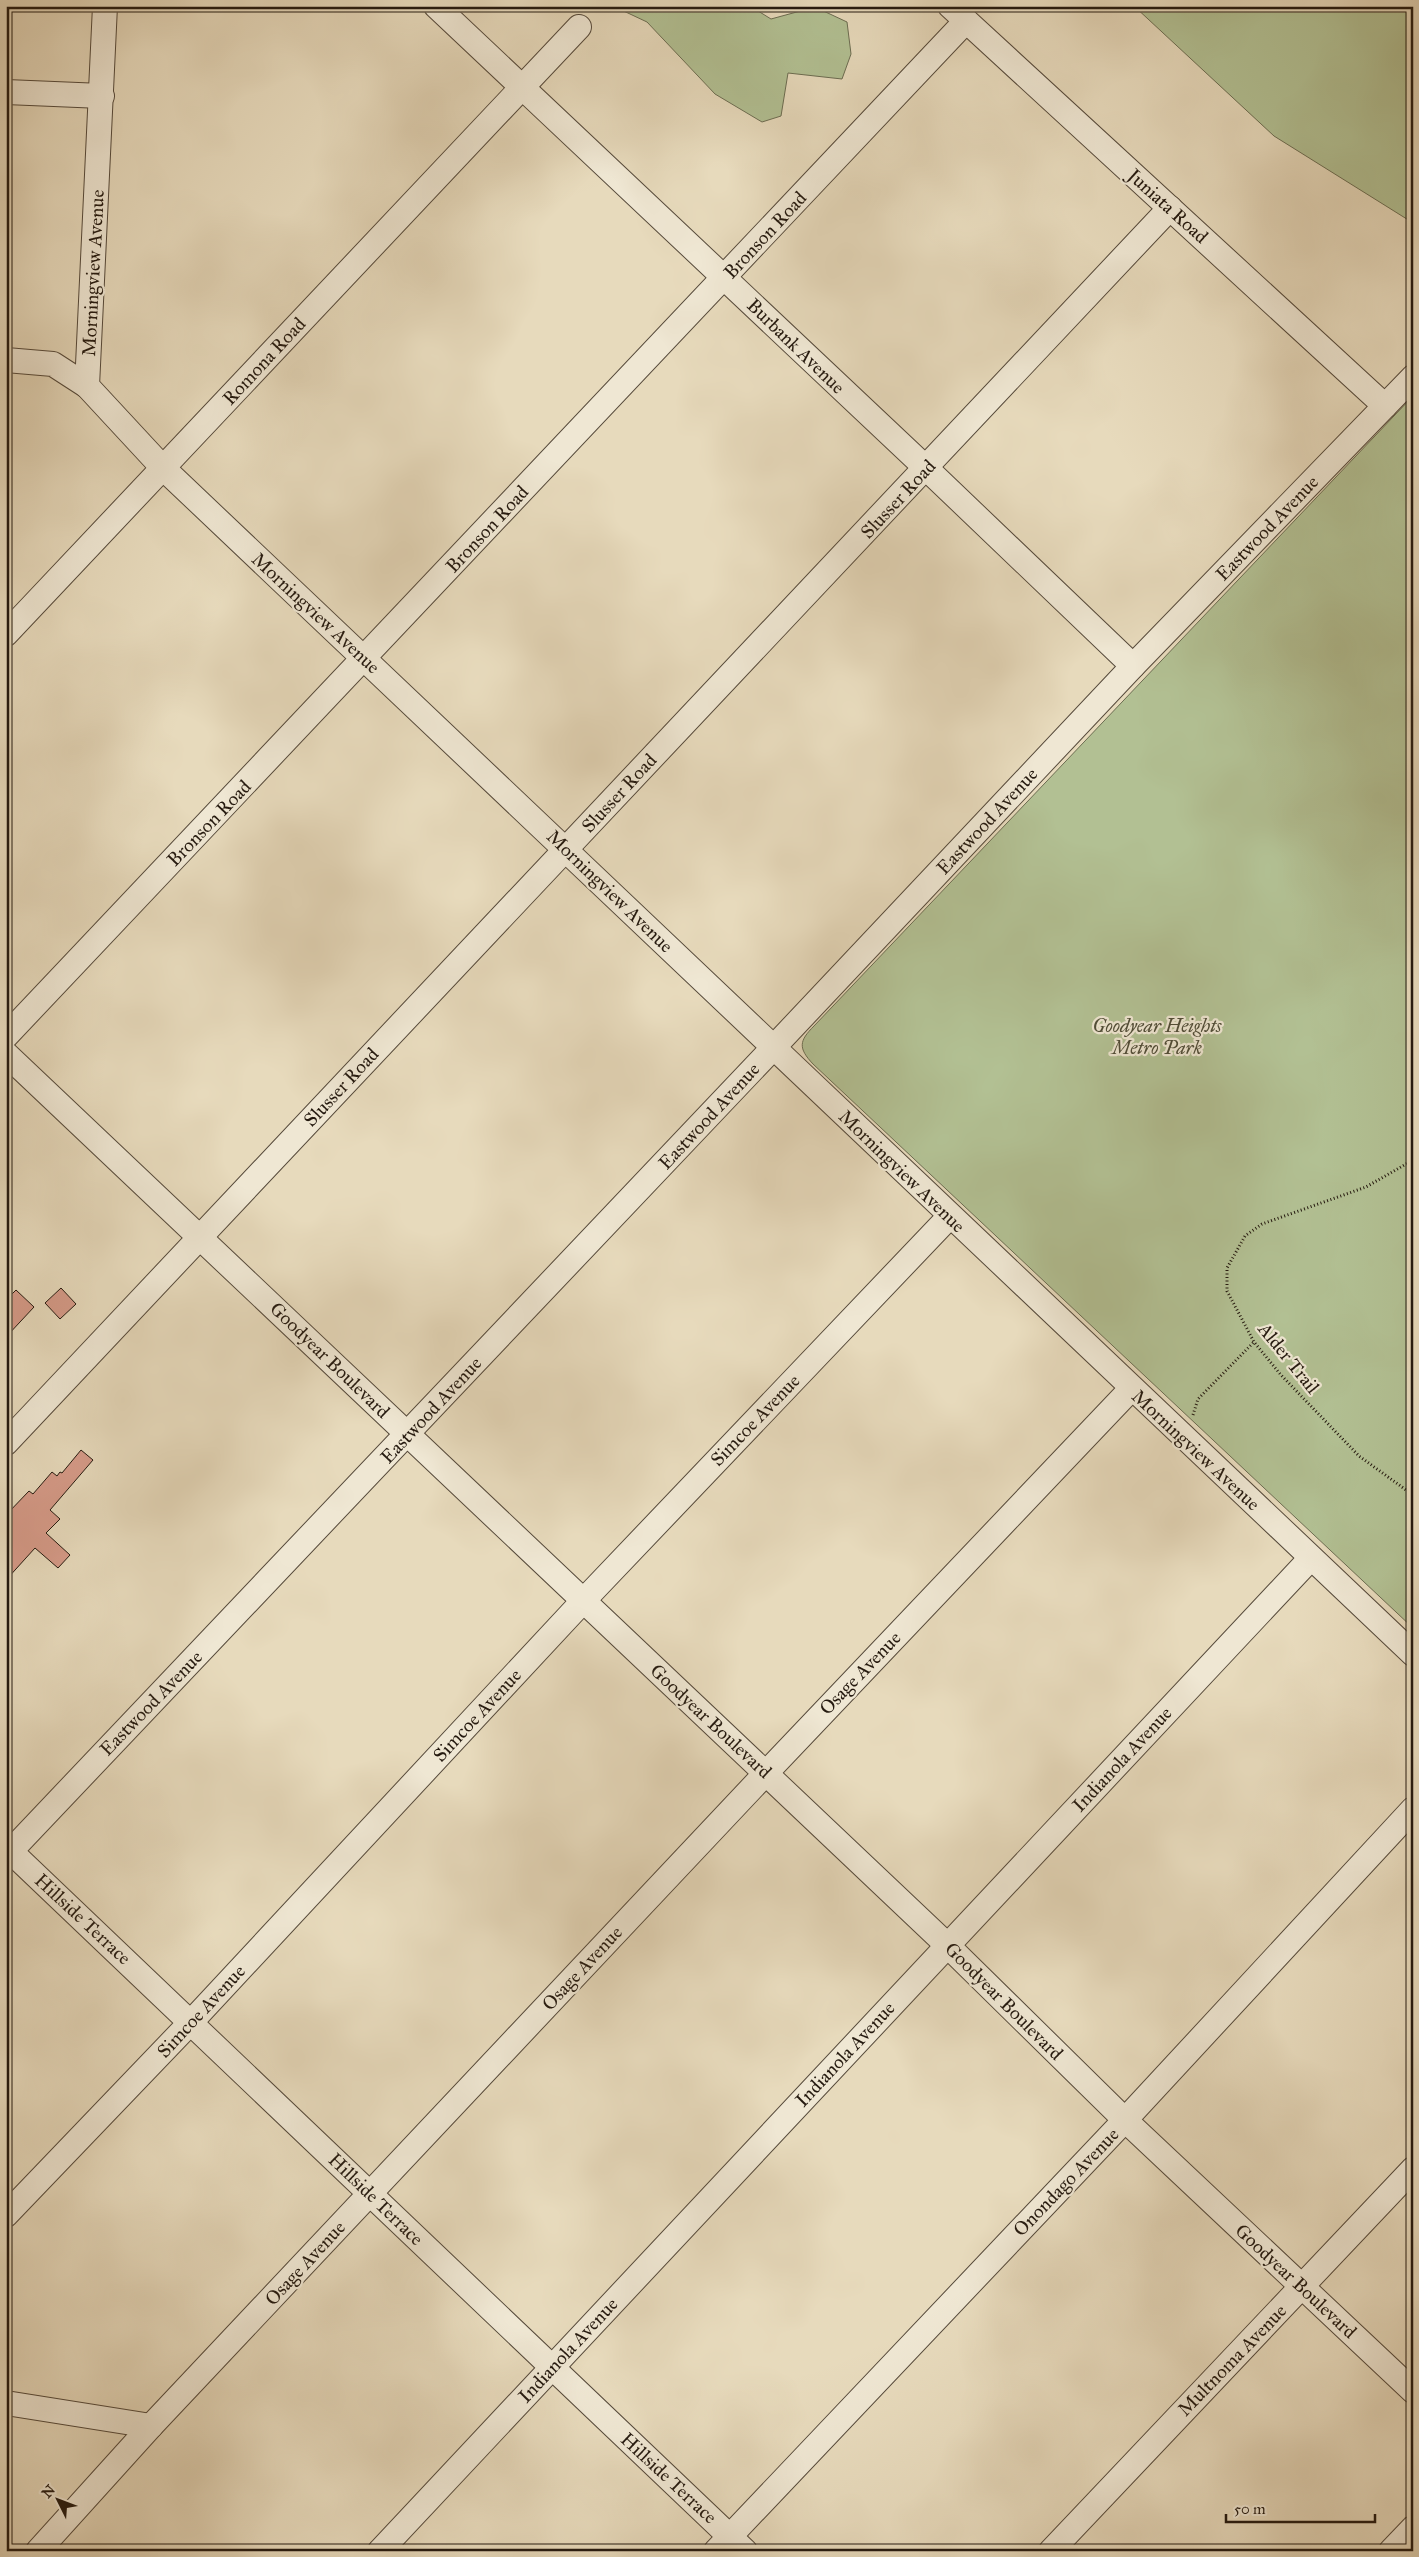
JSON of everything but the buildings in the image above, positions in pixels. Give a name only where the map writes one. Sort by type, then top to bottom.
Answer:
[{"type":"street","name":"Morningview Avenue","points":[[105,6],[87,386],[163,468],[566,849],[1185,1440],[1413,1654]]},
{"type":"street","name":"Burbank Avenue","points":[[436,6],[927,468],[1132,666]]},
{"type":"street","name":"Juniata Road","points":[[958,13],[1385,406]]},
{"type":"street","name":"Bronson Road","points":[[6,1036],[724,279],[958,13]]},
{"type":"street","name":"Romona Road","points":[[6,634],[579,27]]},
{"type":"street","points":[[6,92],[102,96]]},
{"type":"street","name":"Slusser Road","points":[[6,1443],[1170,208]]},
{"type":"street","points":[[6,360],[53,364],[87,386]]},
{"type":"street","name":"Eastwood Avenue","points":[[8,1851],[407,1434],[1132,666],[1413,377]]},
{"type":"street","name":"Goodyear Boulevard","points":[[6,1054],[947,1945],[1125,2120],[1413,2392]]},
{"type":"street","name":"Simcoe Avenue","points":[[6,2215],[192,2021],[584,1600],[950,1216]]},
{"type":"street","name":"Osage Avenue","points":[[38,2551],[151,2426],[370,2193],[1132,1389]]},
{"type":"street","name":"Indianola Avenue","points":[[380,2551],[1311,1558]]},
{"type":"street","name":"Onondago Avenue","points":[[731,2546],[1413,1809]]},
{"type":"street","name":"Hillside Terrace","points":[[8,1851],[192,2021],[552,2367],[731,2546]]},
{"type":"street","name":"Multnoma Avenue","points":[[1051,2551],[1413,2169]]},
{"type":"street","points":[[6,2404],[151,2426]]},
{"type":"street","points":[[1391,2551],[1413,2528]]},
{"type":"path","points":[[1413,647],[1410,714],[1413,735]]},
{"type":"path","name":"Alder Trail","points":[[1413,1160],[1366,1187],[1262,1224],[1245,1236],[1226,1268],[1227,1291],[1254,1342],[1281,1375],[1359,1456],[1413,1495]]},
{"type":"path","points":[[1185,1440],[1198,1399],[1254,1342]]},
{"type":"green space","points":[[613,6],[750,6],[771,19],[815,7],[847,22],[851,54],[842,79],[788,73],[781,116],[762,122],[715,94],[647,22]]},
{"type":"green space","points":[[1134,6],[1413,6],[1413,217],[1410,221],[1274,136]]},
{"type":"green space","name":"Goodyear Heights Metro Park","points":[[1413,396],[1413,1628],[813,1064],[802,1045],[805,1036],[814,1026]]}]
